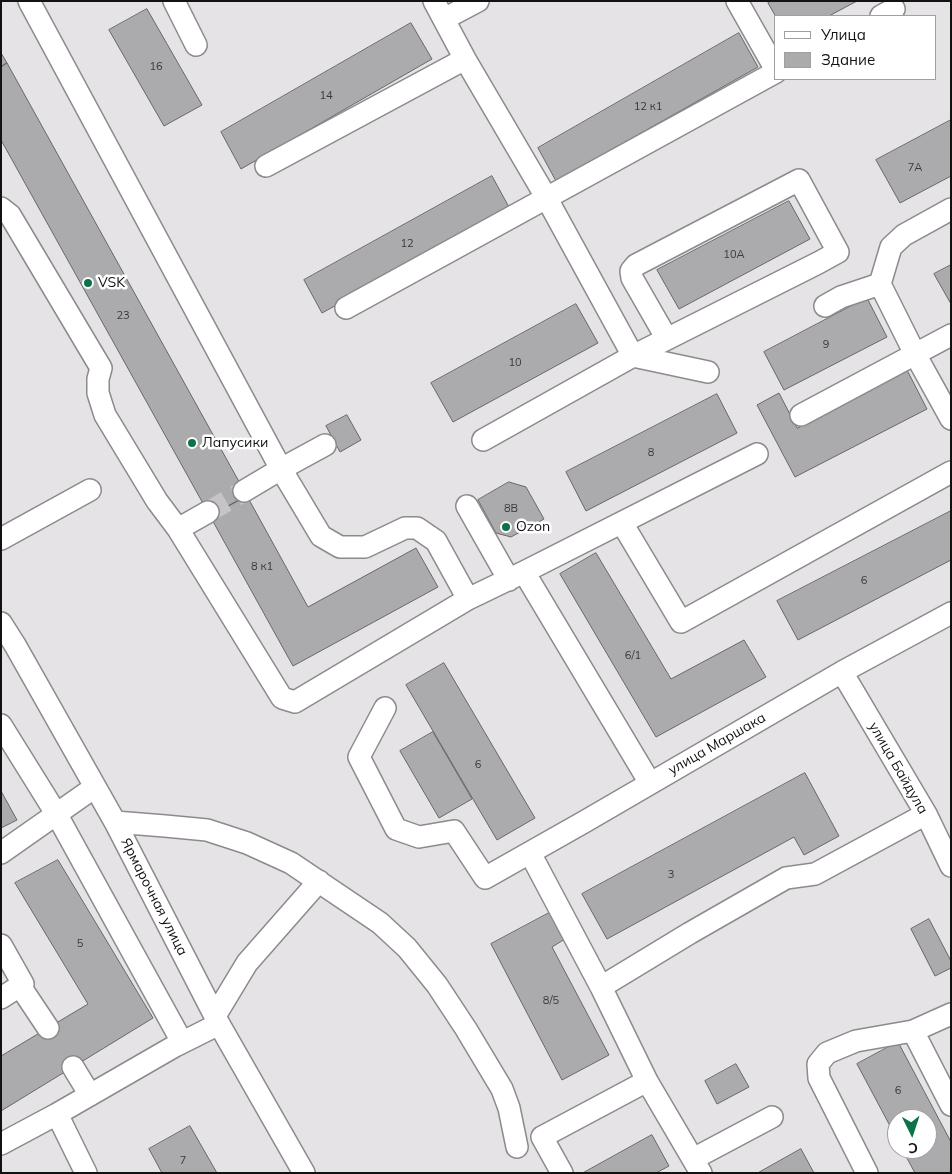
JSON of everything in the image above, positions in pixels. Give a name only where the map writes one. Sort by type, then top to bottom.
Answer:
[{"type":"street","points":[[29,1],[281,469],[320,536],[340,548],[365,547],[405,528],[417,528],[436,541],[468,599]]},
{"type":"street","points":[[174,1],[196,45]]},
{"type":"street","points":[[478,1],[439,10],[546,197],[633,356],[708,372]]},
{"type":"street","points":[[737,1],[774,67]]},
{"type":"street","points":[[266,166],[465,58]]},
{"type":"street","points":[[346,308],[774,72]]},
{"type":"street","points":[[483,440],[633,356],[667,339],[838,252],[799,180],[636,265],[631,271],[632,278],[667,339]]},
{"type":"street","points":[[1,208],[10,215],[101,368],[98,380],[98,393],[106,415],[282,698],[295,702],[468,599],[757,454]]},
{"type":"street","points":[[951,209],[904,235],[890,247],[880,284],[915,354],[951,419]]},
{"type":"street","points":[[825,306],[841,297],[880,284]]},
{"type":"street","points":[[801,415],[951,335]]},
{"type":"street","points":[[244,491],[325,445]]},
{"type":"street","points":[[622,523],[681,622],[951,472]]},
{"type":"street","points":[[1,538],[90,490]]},
{"type":"street","points":[[467,506],[517,576],[650,783]]},
{"type":"street","points":[[178,529],[208,512]]},
{"type":"street","name":"улица Маршака","points":[[385,708],[359,757],[396,829],[419,837],[454,831],[485,878],[842,672],[951,613]]},
{"type":"street","name":"Ярмарочная улица","points":[[1,623],[115,822],[217,1020],[304,1173]]},
{"type":"street","name":"улица Байдула","points":[[842,672],[926,814],[951,866]]},
{"type":"street","points":[[1,725],[57,815],[182,1042]]},
{"type":"street","points":[[1,853],[95,787]]},
{"type":"street","points":[[601,988],[690,933],[786,878],[816,874],[926,814]]},
{"type":"street","points":[[115,822],[207,830],[247,843],[291,863],[380,923],[407,948],[438,985],[466,1029],[502,1089],[509,1108],[517,1147]]},
{"type":"street","points":[[530,853],[601,988],[647,1081],[697,1166],[772,1116]]},
{"type":"street","points":[[1,1144],[58,1114],[217,1020],[247,963],[318,881]]},
{"type":"street","points":[[1,945],[23,984],[1,998]]},
{"type":"street","points":[[20,986],[48,1028]]},
{"type":"street","points":[[867,1173],[819,1078],[818,1064],[827,1053],[856,1041],[913,1031],[951,1014]]},
{"type":"street","points":[[913,1031],[951,1105]]},
{"type":"street","points":[[73,1067],[90,1095]]},
{"type":"street","points":[[562,1173],[542,1137],[647,1081]]},
{"type":"street","points":[[58,1114],[81,1171]]},
{"type":"building","points":[[772,1],[857,1],[831,15],[775,15],[768,3]]},
{"type":"building","points":[[147,9],[202,105],[164,126],[109,30]]},
{"type":"building","points":[[411,23],[432,59],[241,169],[221,132]]},
{"type":"building","points":[[739,33],[758,67],[556,181],[538,148]]},
{"type":"building","points":[[1,53],[7,63],[1,67]]},
{"type":"building","points":[[7,63],[247,496],[210,516],[1,140],[1,67]]},
{"type":"building","points":[[951,120],[951,176],[900,203],[876,160]]},
{"type":"building","points":[[492,176],[510,209],[322,313],[304,280]]},
{"type":"building","points":[[789,201],[810,239],[679,309],[657,270]]},
{"type":"building","points":[[951,265],[951,304],[934,274]]},
{"type":"building","points":[[867,298],[887,337],[784,390],[764,352]]},
{"type":"building","points":[[576,304],[598,343],[453,422],[431,383]]},
{"type":"building","points":[[907,370],[927,409],[795,477],[757,405],[779,393],[797,428]]},
{"type":"building","points":[[717,394],[737,433],[586,511],[566,472]]},
{"type":"building","points":[[347,415],[361,440],[340,452],[326,426]]},
{"type":"building","points":[[509,482],[526,487],[544,519],[511,537],[496,533],[478,500]]},
{"type":"building","points":[[247,496],[308,607],[416,548],[438,587],[293,666],[210,516]]},
{"type":"building","points":[[951,511],[951,560],[798,640],[777,601]]},
{"type":"building","points":[[596,553],[671,679],[744,640],[766,677],[656,737],[560,574]]},
{"type":"building","points":[[444,663],[535,818],[497,840],[406,685]]},
{"type":"building","points":[[433,732],[472,799],[439,818],[400,751]]},
{"type":"building","points":[[805,773],[839,836],[804,855],[794,837],[607,939],[582,894]]},
{"type":"building","points":[[1,791],[17,820],[1,828]]},
{"type":"building","points":[[58,860],[153,1018],[1,1111],[1,1056],[88,1004],[15,883]]},
{"type":"building","points":[[551,912],[565,939],[552,947],[609,1055],[562,1080],[491,944]]},
{"type":"building","points":[[929,919],[951,961],[951,968],[935,976],[911,929]]},
{"type":"building","points":[[898,1042],[934,1109],[887,1109],[887,1120],[857,1064]]},
{"type":"building","points":[[736,1064],[749,1087],[717,1104],[705,1081]]},
{"type":"building","points":[[937,1116],[951,1142],[951,1173],[915,1173],[907,1159],[937,1159]]},
{"type":"building","points":[[190,1126],[217,1173],[162,1173],[149,1149]]},
{"type":"building","points":[[652,1135],[669,1166],[656,1173],[583,1173]]},
{"type":"building","points":[[801,1149],[814,1173],[758,1173]]},
{"type":"tunnel","points":[[208,512],[244,491]]},
{"type":"place","name":"VSK","points":[[88,283]]},
{"type":"place","name":"Лапусики","points":[[192,443]]},
{"type":"place","name":"Ozon","points":[[506,527]]}]
